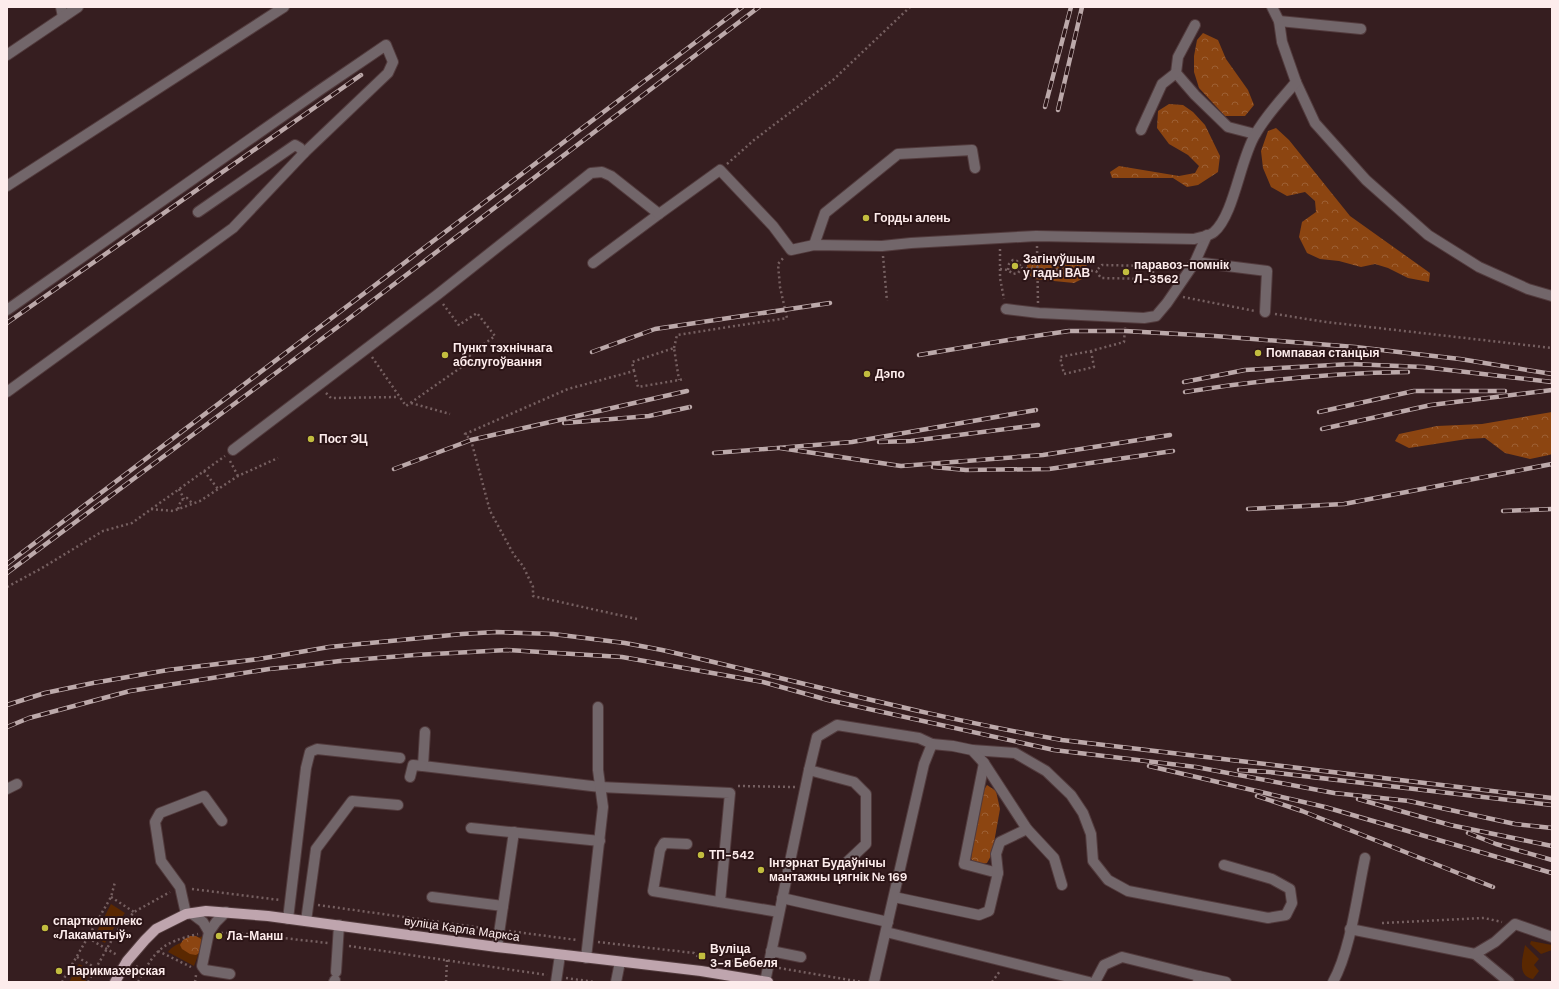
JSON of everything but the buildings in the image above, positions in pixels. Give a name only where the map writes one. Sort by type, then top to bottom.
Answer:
[{"type":"main road","name":"вуліца Карла Маркса","points":[[115,982],[127,961],[145,940],[156,930],[189,913],[206,911],[339,925],[497,947],[701,971],[766,982]]},
{"type":"street","points":[[7,55],[62,12],[78,7]]},
{"type":"street","points":[[7,186],[284,7]]},
{"type":"street","points":[[1272,7],[1279,21],[1282,42],[1296,82],[1315,123],[1366,180],[1428,236],[1478,267],[1528,289],[1552,296]]},
{"type":"street","points":[[1279,21],[1361,30]]},
{"type":"street","points":[[1141,130],[1162,84],[1176,73],[1178,57],[1195,25]]},
{"type":"street","points":[[7,310],[386,45],[393,62],[388,73],[304,153],[233,228],[7,392]]},
{"type":"street","points":[[1176,73],[1195,95],[1228,127],[1255,134]]},
{"type":"street","points":[[593,263],[720,170],[773,226],[792,250],[814,245],[882,246],[1036,236],[1194,239],[1214,233],[1226,218],[1246,153],[1255,134],[1270,111],[1296,82]]},
{"type":"street","points":[[198,212],[295,145],[304,153]]},
{"type":"street","points":[[814,245],[825,212],[898,154],[972,150],[975,168]]},
{"type":"street","points":[[233,450],[436,295],[591,173],[602,172],[611,176],[659,214]]},
{"type":"street","points":[[1006,310],[1144,318],[1156,316],[1195,262],[1207,235]]},
{"type":"street","points":[[1195,262],[1267,271],[1265,312]]},
{"type":"street","points":[[586,958],[603,807],[598,770],[598,707]]},
{"type":"street","points":[[766,982],[805,787],[817,737],[837,725],[919,738],[932,744],[972,750],[1016,753],[1046,772],[1071,795],[1083,813],[1091,834],[1093,861],[1108,880],[1128,891],[1268,918],[1286,915],[1292,903],[1290,889],[1272,879],[1224,865]]},
{"type":"street","points":[[423,766],[425,732]]},
{"type":"street","points":[[874,982],[924,764],[932,744]]},
{"type":"street","points":[[288,919],[306,768],[310,752],[317,749],[400,758]]},
{"type":"street","points":[[972,750],[984,763],[1027,829],[1054,858],[1062,885]]},
{"type":"street","points":[[984,763],[964,864],[998,873]]},
{"type":"street","points":[[410,778],[413,765],[600,787],[730,793],[720,902]]},
{"type":"street","points":[[809,770],[854,782],[866,794],[866,844],[847,862]]},
{"type":"street","points":[[7,789],[17,784]]},
{"type":"street","points":[[209,932],[203,922],[189,913],[180,887],[161,861],[155,822],[160,813],[204,796],[222,821]]},
{"type":"street","points":[[306,922],[316,849],[352,801],[398,805]]},
{"type":"street","points":[[470,828],[600,841]]},
{"type":"street","points":[[894,897],[978,915],[988,911],[998,873],[996,854],[1000,842],[1027,829]]},
{"type":"street","points":[[497,947],[514,832]]},
{"type":"street","points":[[688,844],[664,843],[660,850],[653,890],[779,912]]},
{"type":"street","points":[[1333,982],[1340,970],[1365,858]]},
{"type":"street","points":[[432,897],[503,906]]},
{"type":"street","points":[[782,898],[888,922]]},
{"type":"street","points":[[226,912],[209,932],[202,966],[205,970],[230,974]]},
{"type":"street","points":[[1476,954],[1495,942],[1514,924],[1552,937]]},
{"type":"street","points":[[335,978],[339,925]]},
{"type":"street","points":[[1350,929],[1476,954],[1509,982]]},
{"type":"street","points":[[886,932],[1089,982]]},
{"type":"street","points":[[771,952],[801,957]]},
{"type":"street","points":[[556,979],[560,954]]},
{"type":"street","points":[[1095,982],[1104,965],[1122,957],[1199,979],[1226,982]]},
{"type":"street","points":[[616,982],[620,962]]},
{"type":"path","points":[[720,170],[754,140],[833,80],[910,7]]},
{"type":"path","points":[[1036,236],[1039,313]]},
{"type":"path","points":[[999,238],[1000,269],[1006,310]]},
{"type":"path","points":[[882,246],[887,301]]},
{"type":"path","points":[[679,380],[674,348],[677,335],[787,318],[780,287],[778,264],[792,250]]},
{"type":"path","points":[[1008,270],[1009,264],[1013,260],[1017,261],[1022,268]]},
{"type":"path","points":[[1022,268],[1096,271],[1102,265],[1149,266],[1153,268],[1153,276],[1150,279],[1101,278],[1096,271]]},
{"type":"path","points":[[1000,269],[1008,270],[1013,274],[1018,274],[1022,268]]},
{"type":"path","points":[[366,349],[406,406],[473,359],[469,355],[495,336],[477,313],[460,326],[436,295]]},
{"type":"path","points":[[1172,295],[1326,322],[1552,348]]},
{"type":"path","points":[[1091,351],[1094,367],[1064,374],[1060,357],[1091,351],[1124,342],[1125,317]]},
{"type":"path","points":[[674,348],[632,362],[638,387],[685,379]]},
{"type":"path","points":[[634,371],[568,389],[465,434],[471,440],[490,511],[514,555],[523,566],[533,587],[533,596],[637,619]]},
{"type":"path","points":[[318,385],[330,398],[399,397]]},
{"type":"path","points":[[410,403],[450,414]]},
{"type":"path","points":[[7,587],[42,568],[103,531],[132,523],[227,454],[238,476]]},
{"type":"path","points":[[152,509],[173,511],[193,504],[218,490],[238,476],[278,458]]},
{"type":"path","points":[[204,471],[218,490]]},
{"type":"path","points":[[179,489],[184,499]]},
{"type":"path","points":[[184,499],[187,498],[193,504]]},
{"type":"path","points":[[178,509],[181,500],[184,499]]},
{"type":"path","points":[[730,793],[732,786],[805,787]]},
{"type":"path","points":[[62,982],[111,897],[115,882]]},
{"type":"path","points":[[111,897],[134,912]]},
{"type":"path","points":[[1364,932],[1384,923],[1484,918],[1514,924]]},
{"type":"path","points":[[138,982],[158,950],[165,945],[183,938],[209,932],[238,933],[338,944],[447,960],[556,979],[595,982]]},
{"type":"path","points":[[88,938],[117,955]]},
{"type":"path","points":[[158,950],[197,970]]},
{"type":"path","points":[[77,957],[96,968],[88,982]]},
{"type":"path","points":[[446,982],[447,960]]},
{"type":"path","points":[[135,966],[144,971]]},
{"type":"shaded area","points":[[111,904],[125,913],[105,943],[94,937]]},
{"type":"shaded area","points":[[203,936],[203,942],[194,966],[168,952],[179,944]]},
{"type":"shaded area","points":[[1531,941],[1552,945],[1552,950],[1541,954],[1530,944]]},
{"type":"shaded area","points":[[1525,945],[1539,959],[1534,965],[1539,971],[1533,979],[1524,974],[1522,970]]},
{"type":"shaded area","points":[[79,964],[91,970],[85,982],[69,982]]},
{"type":"green space","points":[[1203,33],[1218,40],[1226,59],[1248,90],[1254,105],[1245,116],[1225,116],[1199,88],[1194,72],[1194,56],[1197,40]]},
{"type":"green space","points":[[1169,104],[1183,105],[1193,112],[1205,125],[1220,156],[1218,172],[1198,185],[1187,187],[1173,178],[1112,178],[1110,172],[1119,166],[1179,176],[1195,173],[1199,166],[1188,155],[1169,144],[1157,128],[1158,111]]},
{"type":"green space","points":[[1276,128],[1289,140],[1350,216],[1430,273],[1429,282],[1408,278],[1388,268],[1375,264],[1361,267],[1339,261],[1320,259],[1307,253],[1299,237],[1302,222],[1316,212],[1315,201],[1305,192],[1287,196],[1271,187],[1263,168],[1261,151],[1268,131]]},
{"type":"green space","points":[[1043,254],[1074,255],[1084,262],[1088,268],[1084,278],[1074,283],[1034,279],[1027,273],[1027,263],[1030,256]]},
{"type":"green space","points":[[1552,412],[1552,454],[1530,459],[1505,453],[1485,438],[1467,439],[1409,448],[1395,441],[1399,434],[1437,426],[1482,424]]},
{"type":"green space","points":[[987,785],[996,791],[1000,809],[992,854],[987,863],[977,865],[971,859],[980,796]]},
{"type":"green space","points":[[190,936],[196,936],[201,939],[202,949],[196,955],[190,954],[182,949],[180,945],[183,940]]},
{"type":"railway","points":[[7,564],[742,7]]},
{"type":"railway","points":[[7,573],[343,323],[759,7]]},
{"type":"railway","points":[[1045,107],[1071,7]]},
{"type":"railway","points":[[1058,110],[1082,7]]},
{"type":"railway","points":[[7,323],[361,75]]},
{"type":"railway","points":[[592,352],[655,329],[830,303]]},
{"type":"railway","points":[[919,355],[1069,331],[1125,331],[1215,336],[1355,347],[1460,359],[1552,374]]},
{"type":"railway","points":[[1184,382],[1245,370],[1351,364],[1423,367],[1552,382]]},
{"type":"railway","points":[[1185,392],[1296,378],[1408,372]]},
{"type":"railway","points":[[1322,429],[1431,405],[1552,390]]},
{"type":"railway","points":[[394,469],[471,440],[687,391]]},
{"type":"railway","points":[[1319,412],[1414,391],[1505,391]]},
{"type":"railway","points":[[564,423],[649,416],[690,407]]},
{"type":"railway","points":[[714,453],[852,442],[1036,410]]},
{"type":"railway","points":[[879,442],[911,441],[1038,425]]},
{"type":"railway","points":[[780,448],[901,466],[1043,455],[1170,435]]},
{"type":"railway","points":[[933,467],[966,470],[1049,469],[1173,451]]},
{"type":"railway","points":[[1248,509],[1344,504],[1552,464]]},
{"type":"railway","points":[[1503,511],[1552,509]]},
{"type":"railway","points":[[7,705],[45,693],[93,683],[168,670],[259,659],[329,647],[496,632],[553,634],[625,643],[662,650],[911,709],[1012,731],[1062,740],[1552,798]]},
{"type":"railway","points":[[7,727],[29,718],[130,691],[269,669],[415,655],[507,650],[622,657],[763,682],[828,700],[1054,750],[1196,767],[1334,793],[1409,801],[1515,824],[1552,828]]},
{"type":"railway","points":[[1149,766],[1325,807],[1552,873]]},
{"type":"railway","points":[[1239,770],[1269,772],[1552,805]]},
{"type":"railway","points":[[1257,796],[1302,811],[1493,887]]},
{"type":"railway","points":[[1358,799],[1450,825],[1552,846]]},
{"type":"railway","points":[[1468,833],[1496,844],[1552,860]]},
{"type":"place","name":"Горды алень","points":[[866,218]]},
{"type":"place","name":"Загінуўшым у гады ВАВ","points":[[1015,266]]},
{"type":"place","name":"паравоз-помнік Л-3562","points":[[1126,272]]},
{"type":"place","name":"Помпавая станцыя","points":[[1258,353]]},
{"type":"place","name":"Пункт тэхнічнага абслугоўвання","points":[[445,355]]},
{"type":"place","name":"Дэпо","points":[[867,374]]},
{"type":"place","name":"Пост ЭЦ","points":[[311,439]]},
{"type":"place","name":"ТП-542","points":[[701,855]]},
{"type":"place","name":"Інтэрнат Будаўнічы мантажны цягнік № 169","points":[[761,870]]},
{"type":"place","name":"спарткомплекс «Лакаматыў»","points":[[45,928]]},
{"type":"place","name":"Ла-Манш","points":[[219,936]]},
{"type":"place","name":"Вуліца 3-я Бебеля","points":[[702,956]]},
{"type":"place","name":"Парикмахерская","points":[[59,971]]}]
